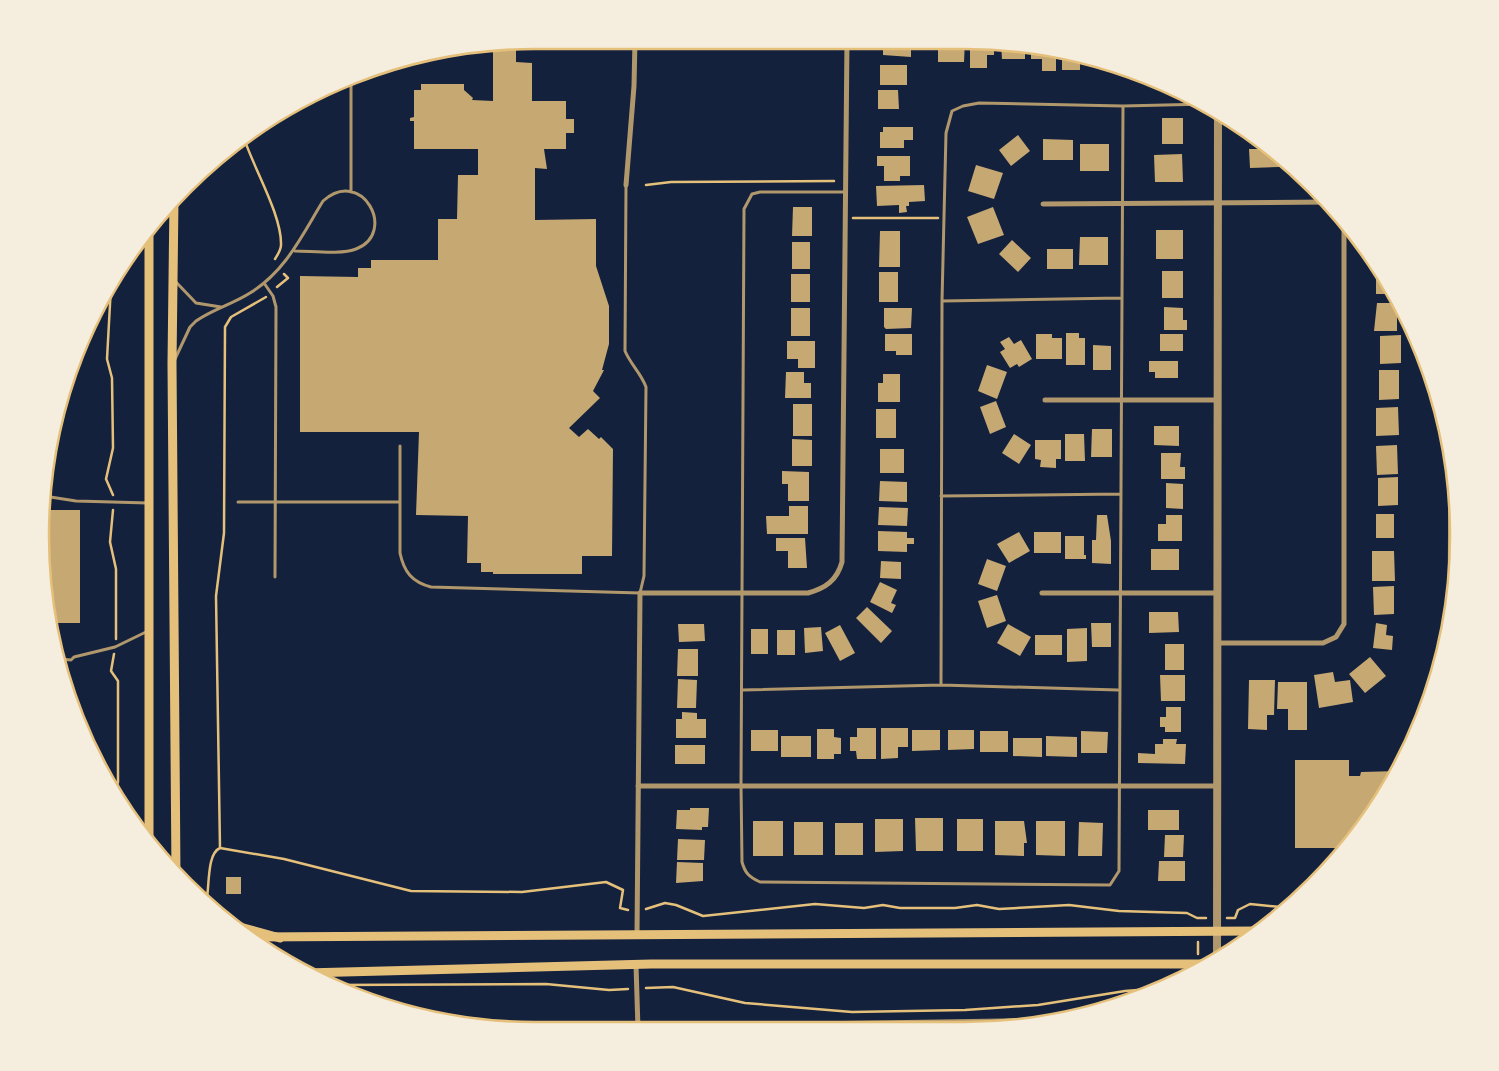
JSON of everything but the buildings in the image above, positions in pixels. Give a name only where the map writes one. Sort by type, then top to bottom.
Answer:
[{"type":"main road","points":[[174,211],[172,364],[176,863]]},
{"type":"main road","points":[[149,239],[149,832]]},
{"type":"main road","points":[[147,829],[149,818]]},
{"type":"main road","points":[[250,930],[280,938]]},
{"type":"main road","points":[[261,937],[1247,931]]},
{"type":"main road","points":[[321,973],[636,965],[1194,964]]},
{"type":"street","points":[[626,185],[634,86],[635,49]]},
{"type":"street","points":[[637,936],[640,593],[802,593],[824,587],[836,577],[842,562],[847,218],[847,49]]},
{"type":"street","points":[[1216,951],[1218,121]]},
{"type":"street","points":[[1043,204],[1318,202]]},
{"type":"street","points":[[1217,643],[1323,643],[1336,637],[1344,624],[1344,232]]},
{"type":"street","points":[[1045,400],[1218,400]]},
{"type":"street","points":[[1042,593],[1217,593]]},
{"type":"street","points":[[638,786],[1216,786]]},
{"type":"street","points":[[636,965],[638,1022]]},
{"type":"lane","points":[[351,85],[351,192]]},
{"type":"lane","points":[[941,685],[942,301],[946,133],[952,111],[963,106],[979,103],[1123,106],[1189,104]]},
{"type":"lane","points":[[846,192],[760,192],[752,194],[744,209],[741,785],[742,862],[744,871],[750,878],[760,882],[1110,885],[1119,871],[1118,690],[1123,106]]},
{"type":"lane","points":[[400,446],[400,553],[403,566],[409,576],[420,584],[430,587],[640,593],[644,576],[646,387],[642,374],[631,364],[625,351],[626,185]]},
{"type":"lane","points":[[172,364],[190,327],[202,317],[249,294],[279,269],[295,251],[323,201],[334,193],[351,192],[360,195],[373,208],[374,228],[364,245],[349,251],[295,251]]},
{"type":"lane","points":[[173,279],[196,303],[222,307]]},
{"type":"lane","points":[[264,283],[271,293],[276,307],[275,577]]},
{"type":"lane","points":[[942,301],[1121,298]]},
{"type":"lane","points":[[941,496],[1120,494]]},
{"type":"lane","points":[[51,497],[76,501],[149,503]]},
{"type":"lane","points":[[238,502],[400,502]]},
{"type":"lane","points":[[1449,555],[1450,522]]},
{"type":"lane","points":[[65,659],[71,660],[74,657],[115,647],[149,631]]},
{"type":"lane","points":[[742,690],[941,685],[1118,690]]},
{"type":"lane","points":[[875,1022],[1007,1020]]},
{"type":"path","points":[[220,848],[216,596],[224,533],[225,327],[231,317],[259,303],[288,278],[272,262],[280,249],[279,234],[269,198],[246,144]]},
{"type":"path","points":[[646,185],[671,182],[834,181]]},
{"type":"path","points":[[847,218],[944,218]]},
{"type":"path","points":[[110,299],[107,358],[112,378],[113,448],[106,479],[112,489],[114,503],[110,542],[116,569],[116,636]]},
{"type":"path","points":[[113,666],[111,671],[118,681],[117,784]]},
{"type":"path","points":[[207,894],[212,858],[216,850],[220,848],[284,859],[411,891],[522,892],[606,882],[623,890],[620,908],[623,910]]},
{"type":"path","points":[[651,909],[665,903],[676,905],[703,916],[815,904],[864,908],[883,905],[900,908],[968,908],[977,905],[999,909],[1070,905],[1118,911],[1187,913],[1197,918],[1202,960]]},
{"type":"path","points":[[1238,910],[1250,904],[1277,907]]},
{"type":"path","points":[[349,985],[546,984],[616,989]]},
{"type":"path","points":[[652,988],[673,988],[763,1006],[852,1012],[965,1010],[1038,1005],[1138,989]]}]
